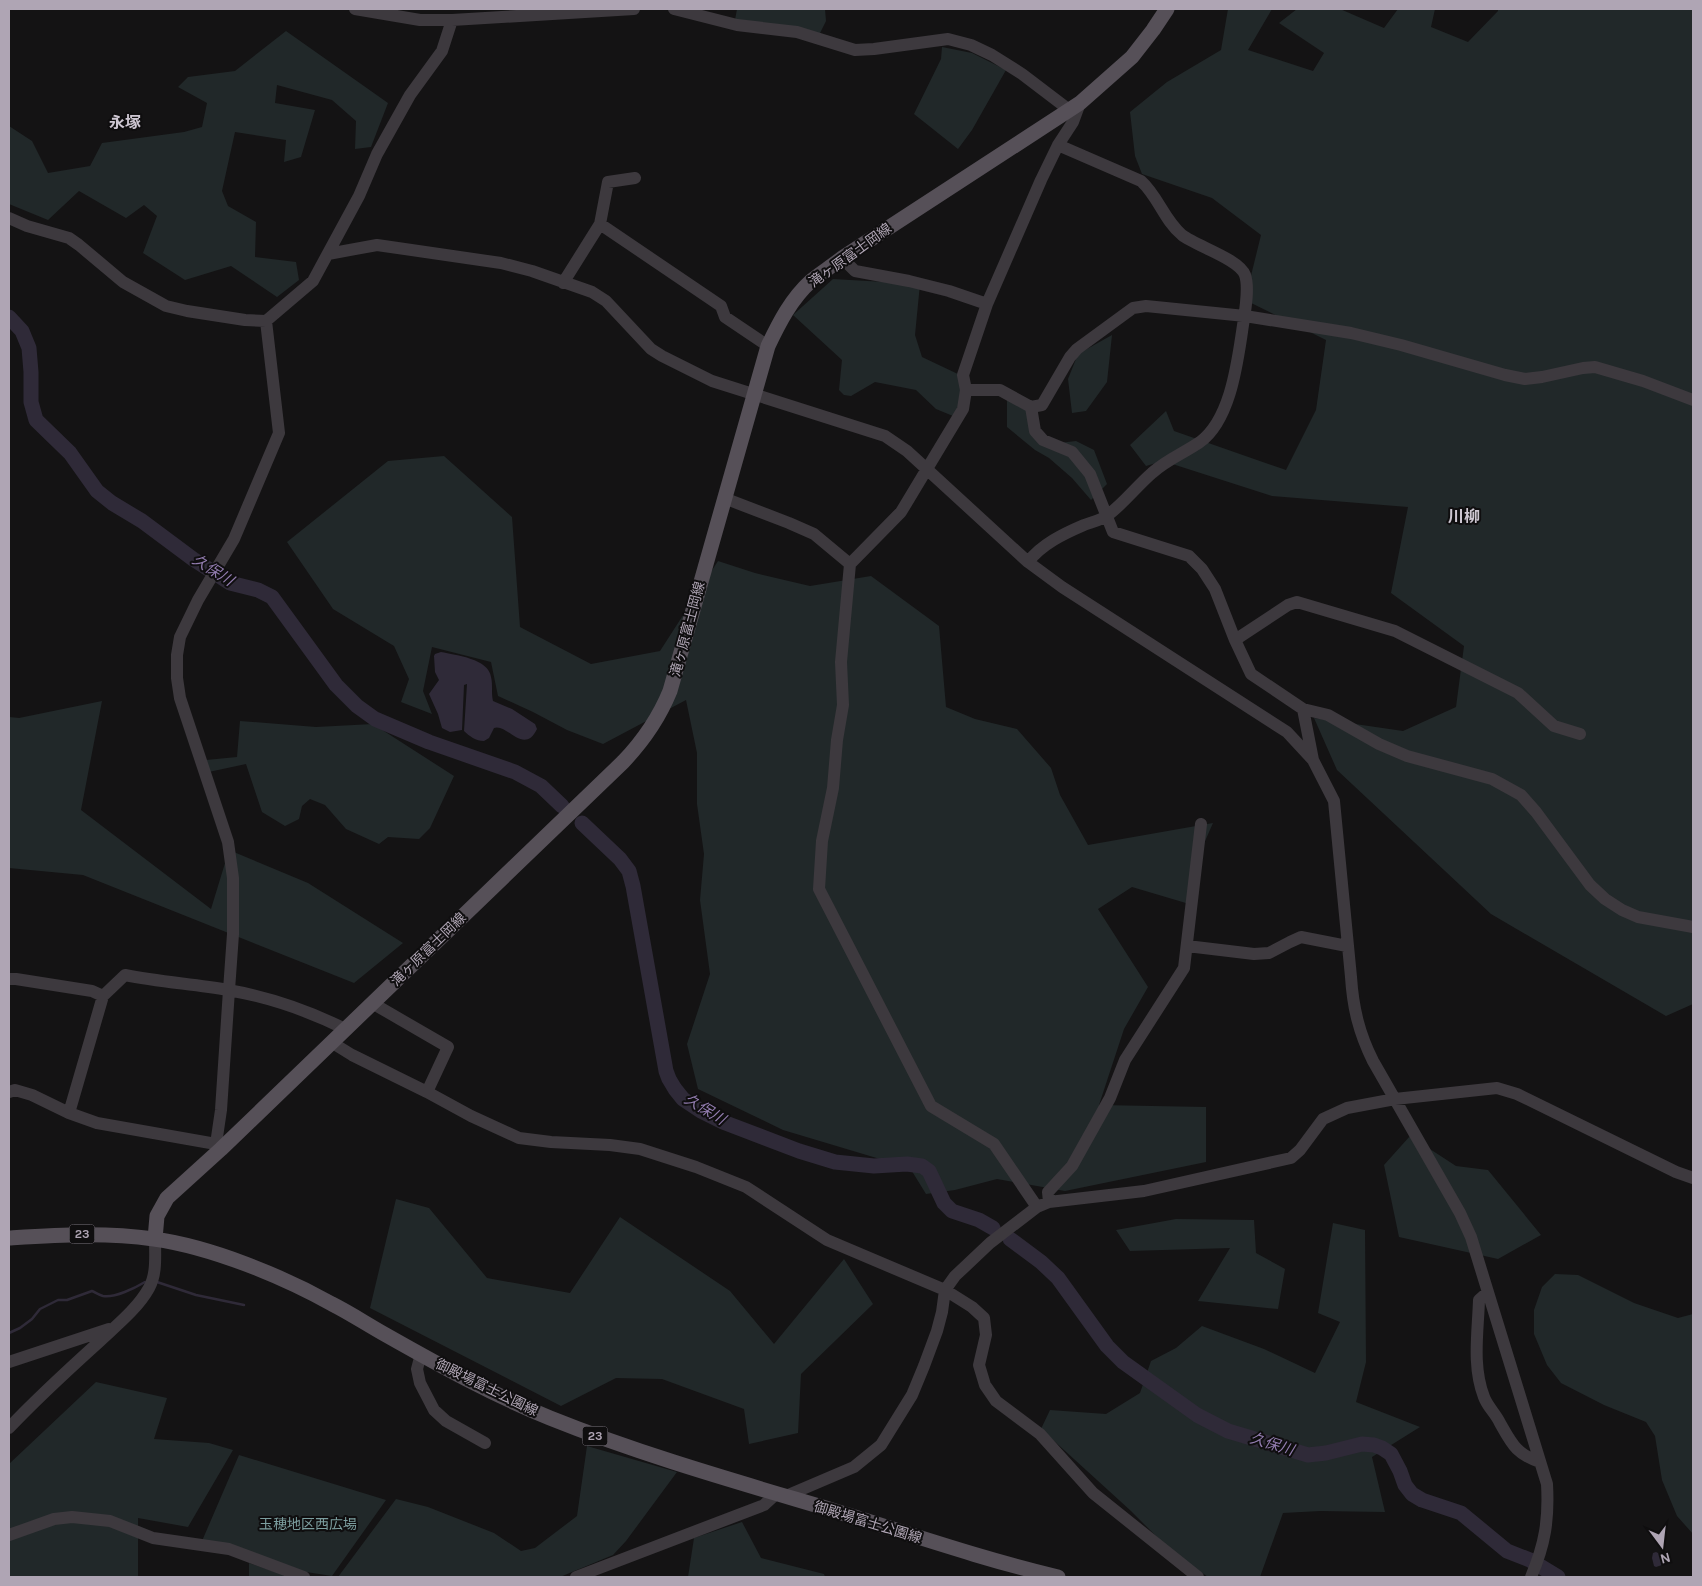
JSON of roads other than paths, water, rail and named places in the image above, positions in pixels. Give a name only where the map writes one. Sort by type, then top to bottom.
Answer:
[{"type":"main road","name":"滝ヶ原富士岡線","points":[[155,1239],[157,1216],[167,1198],[218,1146],[332,1042],[623,762],[656,722],[670,690],[768,346],[784,315],[797,297],[810,282],[842,258],[1074,106],[1132,58],[1167,9]]},
{"type":"main road","name":"御殿場富士公園線","points":[[9,1238],[84,1233],[155,1239],[190,1246],[287,1281],[333,1304],[502,1398],[626,1447],[974,1555],[1058,1577]]},
{"type":"street","points":[[355,9],[420,20],[452,20],[479,14],[634,9]]},
{"type":"street","points":[[674,9],[737,25],[796,32],[855,50],[948,39],[971,45],[992,55],[1074,106],[1073,122],[1058,145],[1040,180],[987,304],[963,375],[966,390],[963,409],[900,512],[850,564],[841,662],[843,704],[837,740],[833,788],[822,841],[819,889],[931,1106],[994,1144],[1043,1205]]},
{"type":"street","points":[[9,218],[26,226],[69,238],[123,282],[166,306],[245,320],[266,321],[313,281],[359,196],[377,154],[410,95],[442,51],[452,20]]},
{"type":"street","points":[[1028,562],[1036,551],[1067,532],[1107,516],[1153,471],[1202,441],[1227,403],[1237,367],[1244,316],[1246,286],[1244,274],[1232,262],[1182,235],[1166,217],[1150,189],[1141,181],[1058,145]]},
{"type":"street","points":[[562,283],[600,224],[608,182],[635,178]]},
{"type":"street","points":[[600,224],[721,306],[725,317],[768,346]]},
{"type":"street","points":[[328,254],[377,245],[391,246],[501,263],[532,271],[592,292],[606,301],[651,349],[712,381],[885,436],[907,451],[1028,562],[1062,587],[1287,732],[1312,760],[1334,801],[1352,1000],[1362,1039],[1460,1212],[1471,1237],[1547,1484],[1547,1528],[1533,1574]]},
{"type":"street","points":[[842,258],[855,271],[915,282],[987,304]]},
{"type":"street","points":[[966,390],[1000,390],[1031,406],[1042,405],[1077,348],[1133,308],[1146,306],[1244,316],[1351,333],[1401,345],[1505,376],[1525,379],[1595,367],[1644,381],[1693,400]]},
{"type":"street","points":[[9,1092],[14,1090],[32,1095],[69,1113],[97,1123],[218,1146],[230,990],[233,878],[228,842],[185,713],[177,678],[177,655],[180,637],[209,580],[234,538],[279,433],[266,321]]},
{"type":"street","points":[[1031,406],[1035,431],[1042,440],[1072,452],[1090,474],[1113,532],[1189,556],[1202,569],[1215,589],[1234,640],[1251,674],[1303,709],[1328,715],[1378,744],[1407,756],[1492,779],[1506,787],[1521,796],[1536,812],[1590,885],[1605,899],[1622,910],[1638,917],[1693,928]]},
{"type":"street","points":[[724,498],[814,534],[850,564]]},
{"type":"street","points":[[1234,640],[1288,605],[1297,602],[1395,631],[1518,693],[1554,726],[1580,734]]},
{"type":"street","points":[[1303,709],[1310,739],[1312,760]]},
{"type":"street","points":[[1043,1205],[1048,1192],[1072,1166],[1110,1098],[1125,1060],[1184,968],[1201,824]]},
{"type":"street","points":[[1187,946],[1269,954],[1301,937],[1347,946]]},
{"type":"street","points":[[69,1113],[103,996],[125,975],[230,990],[280,1003],[330,1021],[345,1029]]},
{"type":"street","points":[[9,980],[16,979],[92,991],[103,996]]},
{"type":"street","points":[[372,1004],[448,1047],[426,1092]]},
{"type":"street","points":[[332,1042],[352,1055],[470,1116],[520,1138],[640,1149],[717,1175],[760,1195],[827,1240],[946,1290],[972,1307],[984,1318],[986,1335],[979,1365],[985,1385],[996,1401],[1040,1434],[1093,1493],[1198,1577]]},
{"type":"street","points":[[576,1577],[764,1505],[781,1495],[854,1466],[881,1445],[912,1395],[942,1312],[946,1290],[955,1276],[990,1243],[1043,1205],[1144,1191],[1291,1158],[1300,1150],[1323,1119],[1347,1108],[1395,1099],[1497,1088],[1518,1094],[1676,1172],[1693,1178]]},
{"type":"street","points":[[9,1428],[29,1406],[142,1300],[150,1286],[154,1270],[155,1239]]},
{"type":"street","points":[[1488,1292],[1479,1300],[1476,1364],[1484,1398],[1497,1416],[1513,1446],[1528,1458],[1540,1462]]},
{"type":"street","points":[[9,1362],[114,1328]]},
{"type":"street","points":[[421,1354],[417,1370],[420,1383],[434,1410],[446,1421],[485,1443]]},
{"type":"street","points":[[9,1535],[54,1519],[72,1517],[110,1521],[153,1538],[229,1549],[304,1577]]},
{"type":"waterway","name":"久保川","points":[[9,317],[22,331],[29,348],[31,402],[36,420],[70,453],[97,491],[230,583],[258,590],[272,597],[336,685],[357,706],[375,719],[429,742],[515,772],[541,786],[562,806]]},
{"type":"waterway","name":"久保川","points":[[582,823],[620,859],[629,871],[666,1071],[675,1089],[683,1099],[723,1122],[799,1151],[835,1162],[874,1166],[907,1164],[922,1166],[929,1171],[944,1203],[952,1211],[979,1220],[993,1228]]},
{"type":"waterway","name":"久保川","points":[[1010,1239],[1041,1262],[1058,1278],[1107,1346],[1123,1362],[1197,1415],[1228,1431],[1308,1455],[1326,1453],[1362,1444],[1382,1448],[1391,1454],[1405,1485],[1412,1494],[1422,1500],[1461,1513],[1507,1551],[1530,1560],[1558,1577]]},
{"type":"waterway","points":[[9,1333],[32,1319],[40,1309],[58,1300],[67,1300],[92,1291],[103,1296],[113,1296],[145,1282]]},
{"type":"waterway","points":[[157,1282],[196,1295],[244,1305]]},
{"type":"district","name":"永塚","points":[[125,122]]},
{"type":"district","name":"川柳","points":[[1464,516]]},
{"type":"park label","name":"玉穂地区西広場","points":[[308,1524]]}]
